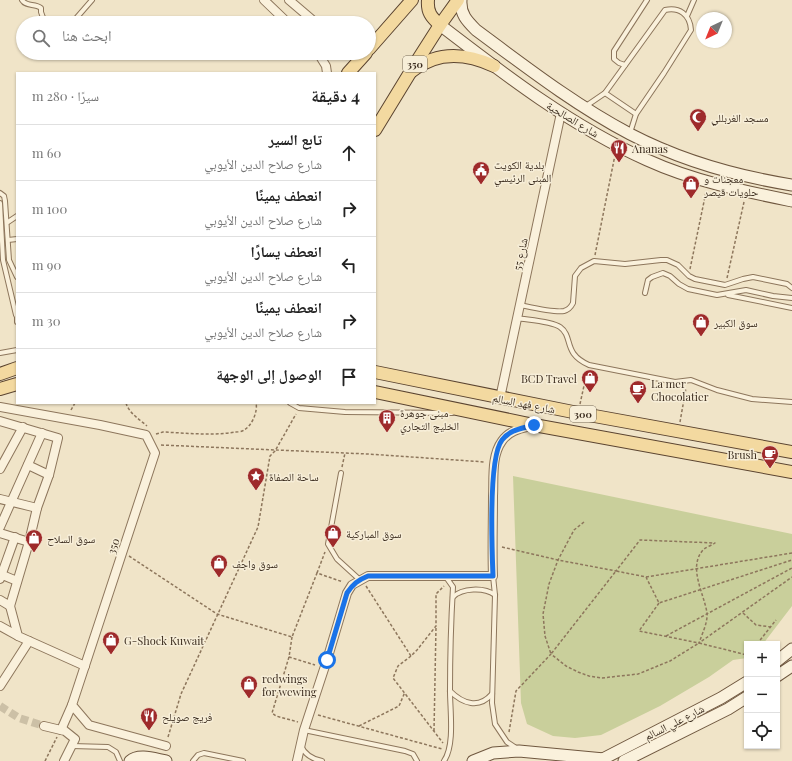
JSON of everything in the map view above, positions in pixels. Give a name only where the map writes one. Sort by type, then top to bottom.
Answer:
[{"type":"main road","points":[[376,37],[412,0]]},
{"type":"main road","points":[[428,0],[428,12],[431,18],[440,25]]},
{"type":"main road","name":"350","points":[[376,128],[408,74],[458,0]]},
{"type":"main road","points":[[408,74],[428,61],[452,55],[476,58],[494,66]]},
{"type":"main road","points":[[349,72],[360,60]]},
{"type":"main road","points":[[0,374],[16,368]]},
{"type":"main road","name":"شارع فهد السالم","points":[[376,372],[578,413],[792,452]]},
{"type":"main road","points":[[0,389],[16,384]]},
{"type":"main road","name":"شارع فهد السالم","points":[[376,392],[534,425],[792,472]]},
{"type":"street","points":[[264,0],[281,16]]},
{"type":"street","points":[[290,0],[308,16]]},
{"type":"street","name":"شارع الصالحية","points":[[462,0],[461,7],[465,20],[476,30],[527,68],[584,107],[630,134],[681,156],[728,172],[792,185]]},
{"type":"street","name":"شارع الصالحية","points":[[440,25],[494,66],[561,113],[617,145],[647,160],[683,174],[746,192],[792,201]]},
{"type":"street","points":[[322,60],[326,66],[327,72]]},
{"type":"street","points":[[561,113],[567,108],[574,108],[630,134]]},
{"type":"street","name":"شارع 55","points":[[500,398],[561,113]]},
{"type":"street","points":[[0,407],[100,424],[146,435],[151,444]]},
{"type":"street","points":[[0,421],[58,438],[10,606],[18,636]]},
{"type":"street","points":[[297,761],[305,727],[325,668],[347,593],[352,585],[360,579],[368,576],[448,579],[493,576],[492,545],[494,463],[497,449],[502,441],[511,432],[534,425]]},
{"type":"street","points":[[0,469],[23,427]]},
{"type":"street","points":[[0,527],[42,433]]},
{"type":"street","name":"350","points":[[61,730],[72,705],[155,453],[151,444]]},
{"type":"street","points":[[28,465],[48,475]]},
{"type":"street","points":[[0,499],[37,508]]},
{"type":"street","points":[[0,533],[29,542]]},
{"type":"street","points":[[15,537],[1,576],[17,581]]},
{"type":"street","points":[[0,600],[10,606]]},
{"type":"street","points":[[0,626],[18,636],[85,666]]},
{"type":"street","points":[[0,686],[29,641]]},
{"type":"street","points":[[780,658],[792,649]]},
{"type":"street","points":[[780,674],[792,666]]},
{"type":"street","name":"شارع علي السالم","points":[[602,760],[721,698],[744,684]]},
{"type":"street","name":"شارع علي السالم","points":[[624,761],[728,709],[744,699]]},
{"type":"street","points":[[72,705],[89,725],[166,746]]},
{"type":"street","points":[[44,726],[65,731],[74,739],[64,761]]},
{"type":"street","points":[[473,761],[493,753],[520,751],[602,760]]},
{"type":"street","points":[[130,761],[134,758],[140,757],[166,761]]},
{"type":"lane","points":[[22,0],[24,3],[32,6],[39,6],[41,8],[42,16]]},
{"type":"lane","points":[[78,16],[92,0]]},
{"type":"lane","points":[[625,65],[614,59],[614,50],[647,0]]},
{"type":"lane","points":[[687,16],[694,0]]},
{"type":"lane","points":[[584,107],[605,93],[664,10],[677,9],[687,16],[691,30],[636,114],[630,134]]},
{"type":"lane","points":[[605,93],[636,114]]},
{"type":"lane","points":[[0,193],[5,198],[10,264],[16,275]]},
{"type":"lane","points":[[0,205],[8,228]]},
{"type":"lane","points":[[0,205],[2,256],[16,315]]},
{"type":"lane","points":[[8,222],[16,217]]},
{"type":"lane","points":[[8,240],[16,239]]},
{"type":"lane","points":[[520,305],[559,312],[566,311],[573,303],[574,276],[580,268],[594,261],[625,264],[667,260],[678,266],[688,276],[695,279],[725,285],[743,278],[753,277],[787,284],[792,288]]},
{"type":"lane","points":[[4,264],[10,264]]},
{"type":"lane","points":[[645,293],[648,280],[663,273],[670,276],[679,284],[688,289],[717,295],[746,290],[773,296],[792,298]]},
{"type":"lane","points":[[723,294],[792,308]]},
{"type":"lane","points":[[517,318],[559,326],[565,332],[573,354],[577,359],[589,365],[675,382],[687,380],[695,381],[717,390],[746,398],[792,402]]},
{"type":"lane","points":[[0,353],[16,350]]},
{"type":"lane","points":[[292,404],[299,408],[345,412],[479,414]]},
{"type":"lane","points":[[341,473],[328,544],[337,559],[360,579]]},
{"type":"lane","points":[[493,576],[495,595],[492,703],[495,724],[507,742],[520,751]]},
{"type":"lane","points":[[444,761],[447,757],[450,735],[453,587],[448,579]]},
{"type":"lane","points":[[452,597],[462,591],[486,590],[495,595]]},
{"type":"lane","points":[[450,691],[456,697],[465,702],[474,703],[487,700],[492,694]]},
{"type":"lane","points":[[305,727],[405,751],[413,754],[417,761]]},
{"type":"lane","points":[[300,744],[308,755],[314,759],[322,761]]},
{"type":"lane","points":[[71,746],[108,747],[116,752],[120,761]]},
{"type":"lane","points":[[193,761],[198,755],[204,753],[242,761]]},
{"type":"path","points":[[594,261],[617,145]]},
{"type":"path","points":[[688,276],[708,182]]},
{"type":"path","points":[[725,285],[746,192]]},
{"type":"path","points":[[578,413],[589,365]]},
{"type":"path","points":[[678,432],[687,380]]},
{"type":"path","points":[[126,404],[136,417],[158,434]]},
{"type":"path","points":[[256,404],[254,417],[244,431],[220,435],[163,432],[156,434],[151,444],[275,451],[345,453],[494,463]]},
{"type":"path","points":[[166,746],[181,694],[258,528],[270,456],[275,451],[299,408]]},
{"type":"path","points":[[341,473],[345,453]]},
{"type":"path","points":[[584,522],[574,530],[558,560],[549,584],[543,614],[545,636],[552,654],[566,666],[589,676],[602,678],[638,674],[670,661],[699,643],[792,577]]},
{"type":"path","points":[[507,742],[516,691],[552,654],[640,540],[715,543],[704,549],[699,558],[697,568],[707,614],[699,643]]},
{"type":"path","points":[[305,727],[272,713],[289,657],[292,637],[328,544]]},
{"type":"path","points":[[492,545],[558,560],[646,577],[792,553]]},
{"type":"path","points":[[122,552],[217,614],[292,637]]},
{"type":"path","points":[[744,654],[699,643],[638,631],[659,603],[792,560]]},
{"type":"path","points":[[666,636],[792,568]]},
{"type":"path","points":[[317,573],[352,585]]},
{"type":"path","points":[[646,577],[659,603]]},
{"type":"path","points":[[360,579],[411,656]]},
{"type":"path","points":[[434,732],[436,594],[448,579]]},
{"type":"path","points":[[743,612],[756,625],[771,627]]},
{"type":"path","points":[[759,641],[776,620]]},
{"type":"path","points":[[436,626],[417,650],[398,666],[393,678],[448,750]]},
{"type":"path","points":[[289,657],[325,668]]},
{"type":"path","points":[[359,726],[399,706],[405,692]]},
{"type":"path","points":[[310,713],[448,750]]},
{"type":"path","points":[[45,761],[61,730]]},
{"type":"green space","points":[[513,476],[792,534],[792,606],[765,641],[744,641],[744,658],[733,660],[709,677],[660,706],[601,735],[575,738],[553,736],[527,724],[521,703]]},
{"type":"tunnel","points":[[0,706],[19,718],[44,726]]},
{"type":"place","name":"مسجد الغربللي","points":[[698,132]]},
{"type":"place","name":"Ananas","points":[[619,163]]},
{"type":"place","name":"بلدية الكويت المبنى الرئيسي","points":[[481,185]]},
{"type":"place","name":"معجنات و حلويات قيصر","points":[[691,199]]},
{"type":"place","name":"سوق الكبير","points":[[701,337]]},
{"type":"place","name":"BCD Travel","points":[[590,393]]},
{"type":"place","name":"La mer Chocolatier","points":[[638,404]]},
{"type":"place","name":"مبنى جوهرة الخليج التجاري","points":[[387,433]]},
{"type":"place","name":"Brush","points":[[770,469]]},
{"type":"place","name":"ساحة الصفاة","points":[[256,491]]},
{"type":"place","name":"سوق المباركية","points":[[333,548]]},
{"type":"place","name":"سوق السلاح","points":[[34,553]]},
{"type":"place","name":"سوق واجف","points":[[219,578]]},
{"type":"place","name":"G-Shock Kuwait","points":[[111,655]]},
{"type":"place","name":"redwings for wewing","points":[[249,699]]},
{"type":"place","name":"فريج صويلح","points":[[149,731]]},
{"type":"route","points":[[327,660],[347,593],[352,585],[360,580],[368,576],[382,575],[446,577],[493,576],[492,542],[494,463],[497,449],[502,441],[511,432],[534,425]]}]
